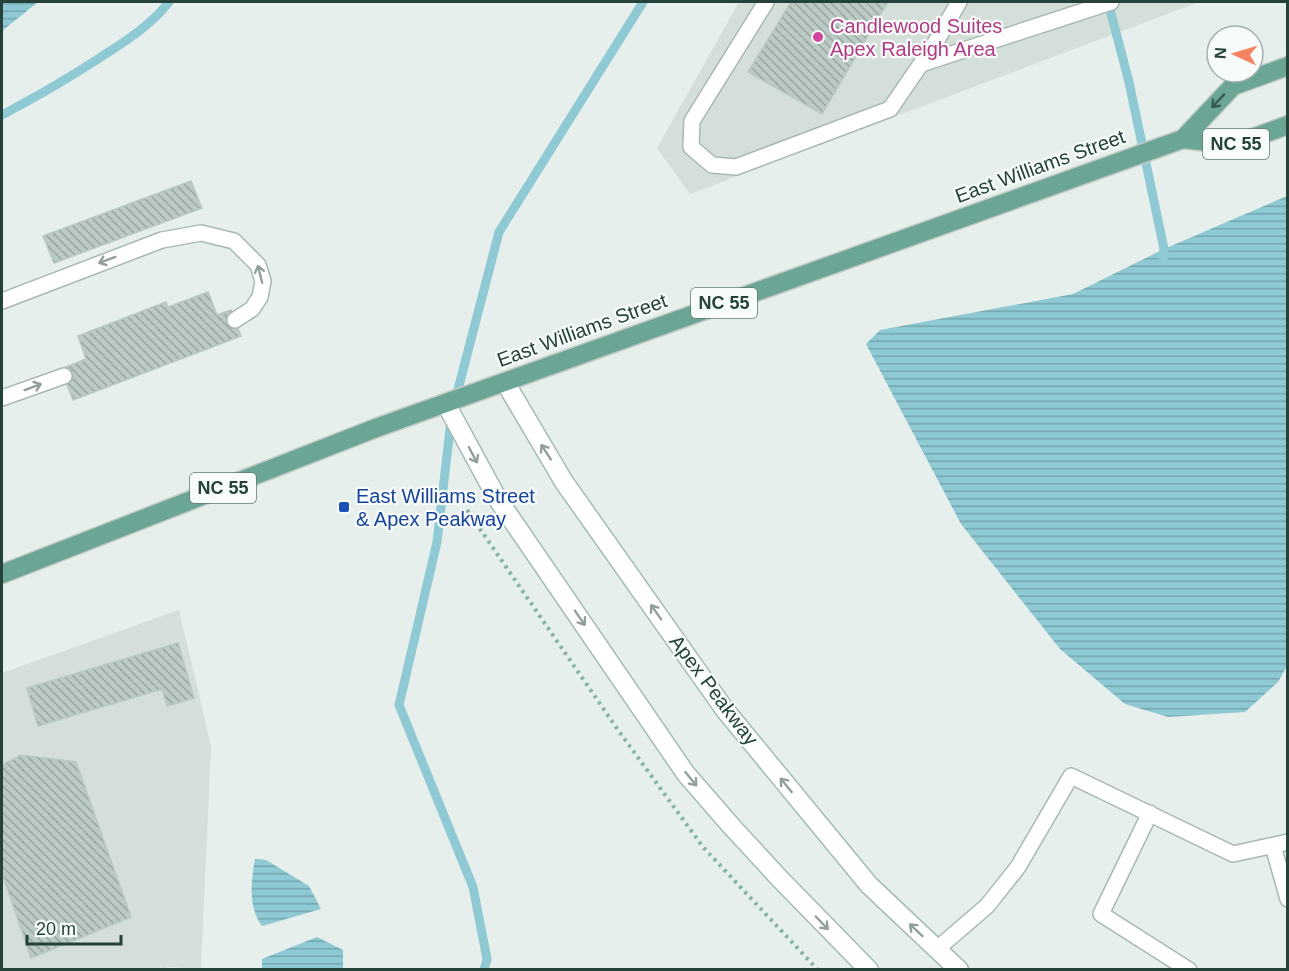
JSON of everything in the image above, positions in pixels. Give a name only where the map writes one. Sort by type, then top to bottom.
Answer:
[{"type":"main road","name":"East Williams Street","points":[[1183,139],[1233,86],[1287,66]]},
{"type":"main road","name":"East Williams Street","points":[[2,574],[376,428],[1183,139],[1233,145],[1287,125]]},
{"type":"main road","name":"Apex Peakway","points":[[505,382],[564,482],[725,710],[869,885],[959,969]]},
{"type":"main road","points":[[446,404],[497,498],[686,774],[781,880],[869,969]]},
{"type":"lane","points":[[766,2],[692,121],[691,147],[712,165],[736,167],[890,109],[959,2]]},
{"type":"lane","points":[[921,64],[1111,2]]},
{"type":"lane","points":[[2,300],[162,240],[201,233],[234,241],[258,265],[263,281],[260,297],[252,309],[235,320]]},
{"type":"lane","points":[[2,398],[64,376]]},
{"type":"lane","points":[[937,949],[987,906],[1018,867],[1071,776],[1233,854],[1280,844],[1287,899]]},
{"type":"lane","points":[[1150,813],[1101,914],[1189,969]]},
{"type":"shaded area","points":[[739,2],[1199,2],[690,194],[657,148]]},
{"type":"shaded area","points":[[179,610],[211,746],[201,969],[167,967],[166,970],[2,969],[2,673]]},
{"type":"water","points":[[2,2],[38,2],[2,31]]},
{"type":"water","points":[[1287,196],[1287,666],[1278,682],[1245,712],[1168,717],[1125,704],[1060,649],[961,524],[866,344],[880,330],[1073,294],[1164,249]]},
{"type":"water","points":[[255,859],[266,860],[309,886],[321,909],[262,926],[254,911],[253,903],[252,885]]},
{"type":"water","points":[[317,937],[343,950],[343,969],[262,969],[262,959]]},
{"type":"building","name":"Candlewood Suites Apex Raleigh Area","points":[[791,2],[888,2],[822,114],[748,72]]},
{"type":"building","points":[[191,181],[202,208],[54,263],[43,236]]},
{"type":"building","points":[[208,292],[217,315],[231,310],[241,336],[73,400],[61,369],[86,359],[78,336],[166,302],[168,307]]},
{"type":"building","points":[[178,643],[194,698],[167,706],[162,689],[38,726],[27,688]]},
{"type":"building","points":[[21,755],[76,762],[131,917],[31,958],[2,873],[2,765]]},
{"type":"waterway","points":[[2,115],[65,80],[120,45],[146,25],[169,2]]},
{"type":"waterway","points":[[455,401],[499,232],[643,2]]},
{"type":"waterway","points":[[1108,2],[1129,82],[1164,249],[1163,260]]},
{"type":"waterway","points":[[451,420],[437,542],[399,705],[473,887],[487,959],[484,970]]},
{"type":"place","name":"Candlewood Suites Apex Raleigh Area","points":[[818,37]]},
{"type":"place","name":"East Williams Street & Apex Peakway","points":[[344,507]]}]
